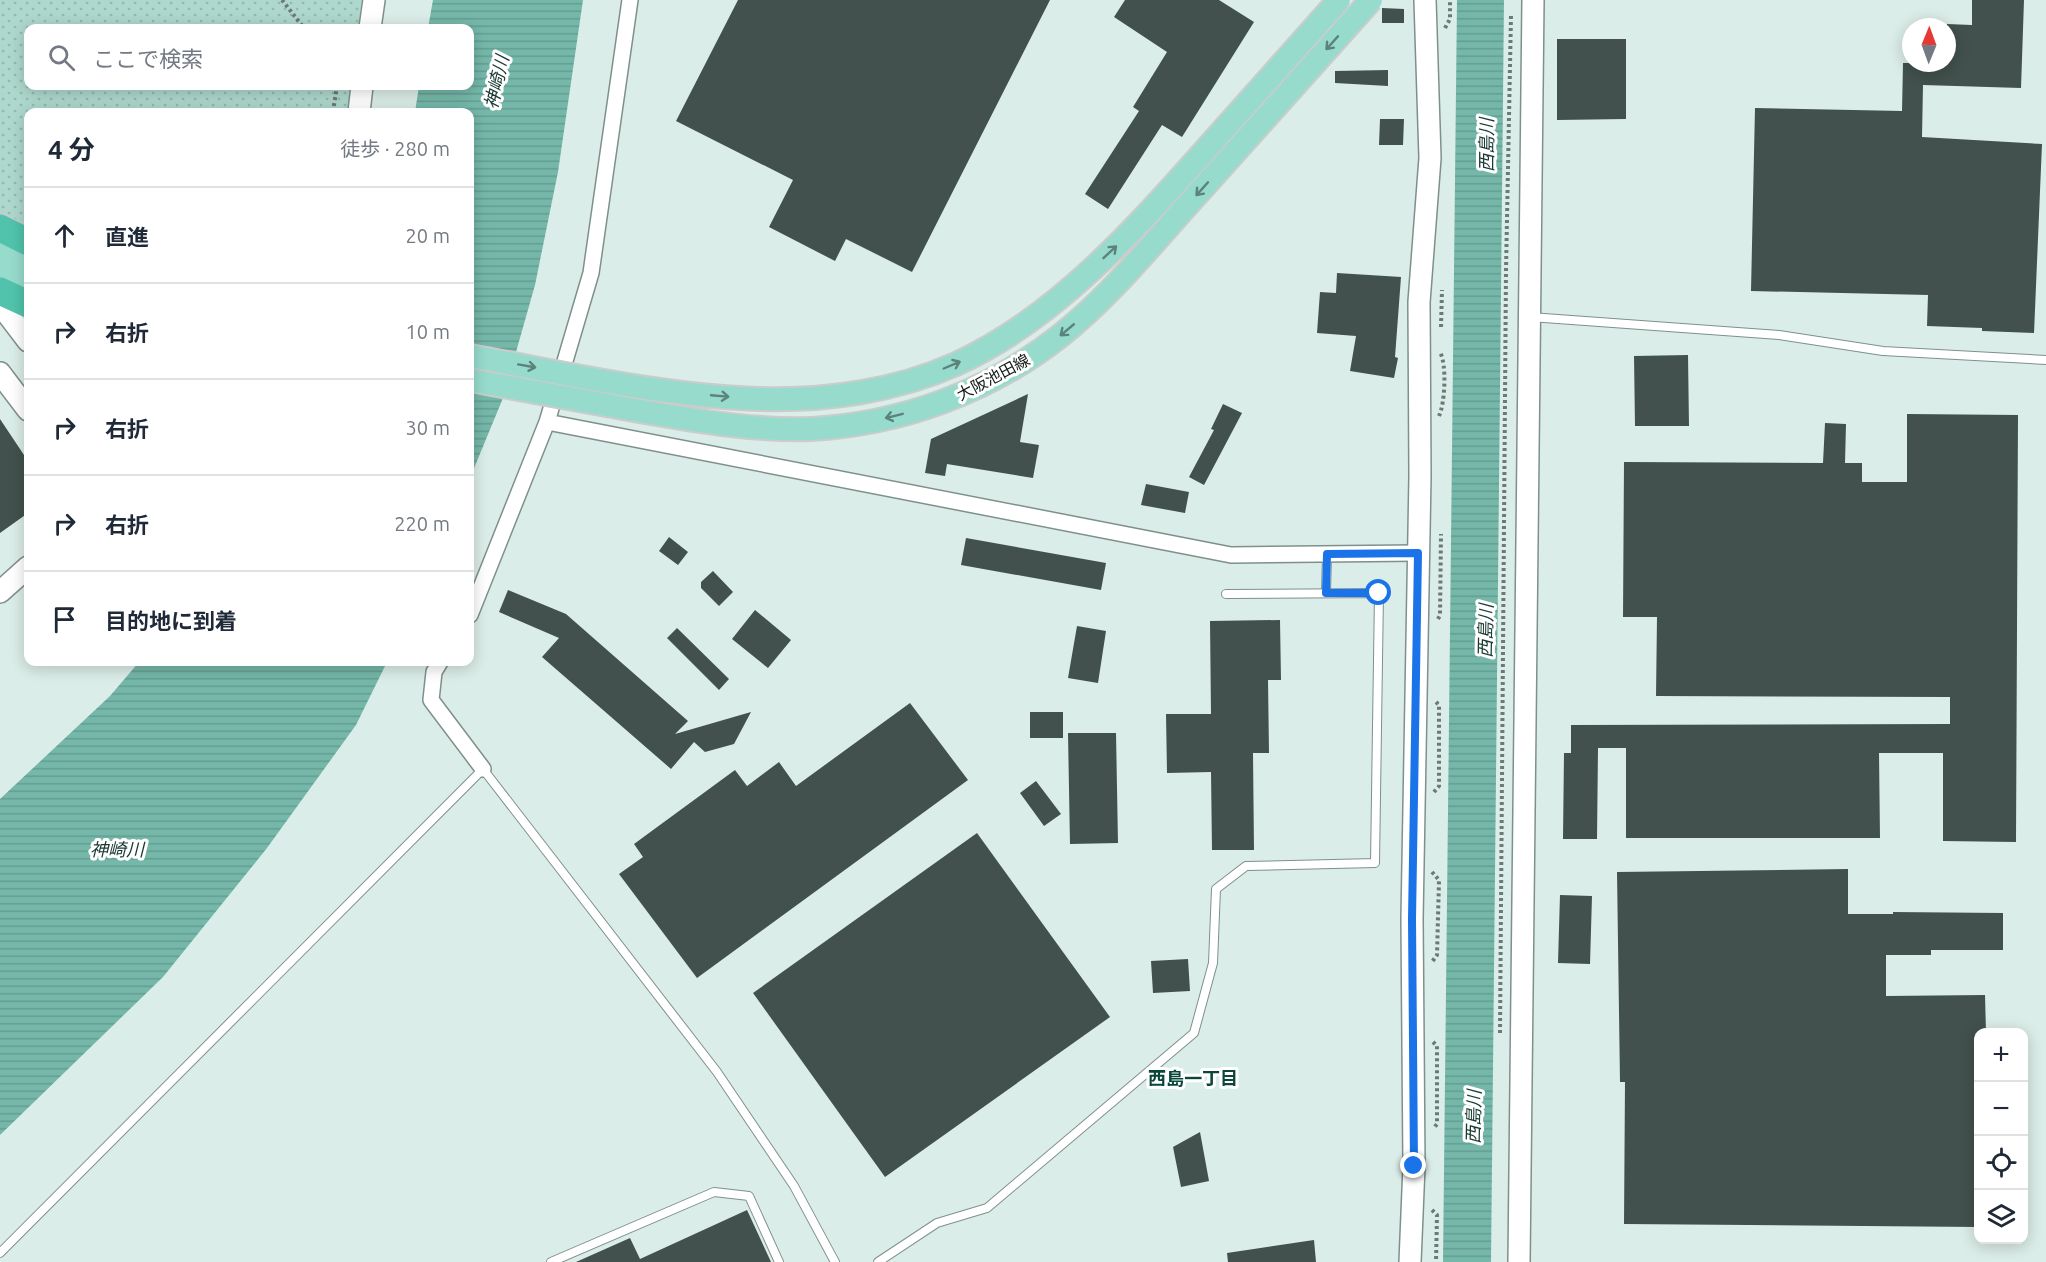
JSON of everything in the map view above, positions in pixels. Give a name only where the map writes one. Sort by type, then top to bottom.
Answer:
[{"type":"highway","points":[[0,228],[24,240]]},
{"type":"highway","points":[[0,291],[24,302]]},
{"type":"main road","name":"大阪池田線","points":[[474,357],[674,392],[761,399],[796,399],[865,392],[947,368],[985,349],[1040,312],[1128,235],[1339,0]]},
{"type":"main road","name":"大阪池田線","points":[[474,381],[703,422],[776,428],[843,426],[886,418],[947,400],[1008,372],[1052,342],[1083,317],[1371,0]]},
{"type":"main road","points":[[0,252],[24,263]]},
{"type":"main road","points":[[0,271],[24,282]]},
{"type":"street","points":[[371,24],[374,0]]},
{"type":"street","points":[[474,605],[547,422],[591,273],[630,0]]},
{"type":"street","points":[[1410,1262],[1414,1166],[1412,919],[1418,553],[1419,302],[1430,158],[1425,0]]},
{"type":"street","points":[[1519,1262],[1533,0]]},
{"type":"street","points":[[359,108],[362,90]]},
{"type":"street","points":[[0,304],[24,336]]},
{"type":"street","points":[[0,373],[24,405]]},
{"type":"street","points":[[547,422],[1231,555],[1418,553]]},
{"type":"street","points":[[0,592],[24,571]]},
{"type":"street","points":[[438,666],[434,672],[432,700],[483,770]]},
{"type":"lane","points":[[1529,317],[1779,335],[1883,351],[2046,360]]},
{"type":"lane","points":[[1326,593],[1327,554]]},
{"type":"lane","points":[[878,1262],[937,1223],[987,1208],[1194,1033],[1213,963],[1216,889],[1246,866],[1375,863],[1379,593],[1226,594]]},
{"type":"lane","points":[[0,1253],[483,770],[717,1072],[794,1186],[835,1262]]},
{"type":"lane","points":[[551,1262],[714,1192],[749,1196],[779,1262]]},
{"type":"path","points":[[282,0],[301,24]]},
{"type":"path","points":[[1443,33],[1450,19],[1450,0]]},
{"type":"path","points":[[1500,1037],[1506,281],[1511,12]]},
{"type":"path","points":[[334,108],[336,90]]},
{"type":"path","points":[[1437,421],[1443,408],[1444,359],[1440,352]]},
{"type":"path","points":[[1432,699],[1439,705],[1439,786],[1432,794]]},
{"type":"path","points":[[1431,872],[1439,880],[1437,955],[1431,964]]},
{"type":"path","points":[[1430,1040],[1437,1046],[1437,1124],[1430,1134]]},
{"type":"path","points":[[1430,1207],[1437,1215],[1436,1262]]},
{"type":"shaded area","points":[[0,0],[362,0],[359,24],[24,24],[24,90],[350,90],[348,108],[24,108],[24,320],[0,287]]},
{"type":"water","name":"神崎川","points":[[433,0],[583,0],[558,172],[535,285],[503,398],[474,468],[474,108],[416,108],[418,90],[474,90],[474,24],[429,24]]},
{"type":"water","name":"西島川","points":[[1457,0],[1504,0],[1491,1262],[1443,1262]]},
{"type":"water","name":"神崎川","points":[[136,666],[385,666],[356,725],[267,848],[163,977],[0,1135],[0,799],[110,696]]},
{"type":"building","points":[[738,0],[1050,0],[912,272],[846,239],[835,261],[769,227],[793,180],[676,121]]},
{"type":"building","points":[[1125,0],[1219,0],[1254,22],[1182,137],[1162,125],[1108,209],[1085,194],[1139,111],[1133,107],[1167,52],[1114,17]]},
{"type":"building","points":[[1972,0],[2024,0],[2021,88],[1923,85],[1922,137],[2042,144],[2034,333],[1927,326],[1928,295],[1751,291],[1755,108],[1902,111],[1903,72],[1956,72],[1956,24],[1972,25]]},
{"type":"building","points":[[1382,8],[1404,9],[1404,23],[1382,23]]},
{"type":"building","points":[[1557,39],[1626,39],[1626,119],[1557,120]]},
{"type":"building","points":[[1388,70],[1388,86],[1335,83],[1335,71]]},
{"type":"building","points":[[1380,119],[1404,119],[1403,145],[1379,145]]},
{"type":"building","points":[[1337,273],[1401,277],[1395,357],[1398,358],[1394,378],[1350,371],[1356,336],[1317,333],[1320,292],[1336,293]]},
{"type":"building","points":[[1688,355],[1689,426],[1635,426],[1634,356]]},
{"type":"building","points":[[1028,394],[1020,442],[1039,445],[1033,478],[947,464],[945,476],[925,473],[931,439]]},
{"type":"building","points":[[1223,404],[1242,413],[1204,485],[1189,477],[1214,430],[1211,429]]},
{"type":"building","points":[[1907,414],[2018,415],[2016,842],[1943,841],[1943,753],[1879,753],[1880,838],[1626,838],[1626,748],[1598,748],[1597,839],[1563,839],[1564,753],[1571,753],[1571,725],[1950,724],[1950,697],[1656,696],[1657,617],[1623,617],[1624,462],[1823,463],[1825,423],[1846,424],[1845,463],[1862,463],[1862,482],[1907,482]]},
{"type":"building","points":[[0,419],[24,455],[24,516],[0,533]]},
{"type":"building","points":[[1146,484],[1189,492],[1185,513],[1141,505]]},
{"type":"building","points":[[669,537],[688,552],[678,565],[659,551]]},
{"type":"building","points":[[966,538],[1106,563],[1101,590],[961,565]]},
{"type":"building","points":[[713,571],[733,592],[719,606],[701,588],[701,582]]},
{"type":"building","points":[[508,590],[566,614],[688,721],[675,734],[751,712],[734,744],[705,752],[694,742],[671,769],[542,657],[559,638],[499,612]]},
{"type":"building","points":[[755,610],[791,640],[768,668],[732,639]]},
{"type":"building","points":[[1280,620],[1281,680],[1268,680],[1269,753],[1253,753],[1254,850],[1212,850],[1211,772],[1167,773],[1166,714],[1211,714],[1210,621]]},
{"type":"building","points":[[1077,626],[1106,631],[1098,683],[1068,678]]},
{"type":"building","points":[[677,628],[729,679],[719,690],[667,638]]},
{"type":"building","points":[[910,703],[968,780],[697,978],[619,874],[643,857],[634,844],[735,770],[747,786],[779,762],[796,786]]},
{"type":"building","points":[[1030,712],[1063,712],[1063,738],[1030,738]]},
{"type":"building","points":[[1068,733],[1116,733],[1118,843],[1070,844]]},
{"type":"building","points":[[1036,781],[1061,814],[1044,826],[1020,793]]},
{"type":"building","points":[[977,833],[1110,1017],[885,1177],[753,993]]},
{"type":"building","points":[[1848,869],[1848,914],[2003,913],[2003,950],[1931,950],[1931,955],[1886,955],[1886,996],[1985,995],[1986,1028],[1974,1028],[1974,1227],[1624,1224],[1625,1082],[1620,1082],[1617,872]]},
{"type":"building","points":[[1560,895],[1592,896],[1590,964],[1558,963]]},
{"type":"building","points":[[1188,959],[1190,991],[1153,993],[1151,961]]},
{"type":"building","points":[[1200,1132],[1209,1181],[1181,1187],[1173,1147]]},
{"type":"building","points":[[747,1210],[771,1262],[576,1262],[630,1238],[640,1259]]},
{"type":"building","points":[[1314,1240],[1316,1262],[1228,1262],[1227,1253]]},
{"type":"district","name":"西島一丁目","points":[[1193,1078]]},
{"type":"route","points":[[1379,593],[1326,593],[1327,554],[1418,553],[1412,919],[1414,1166]]}]
